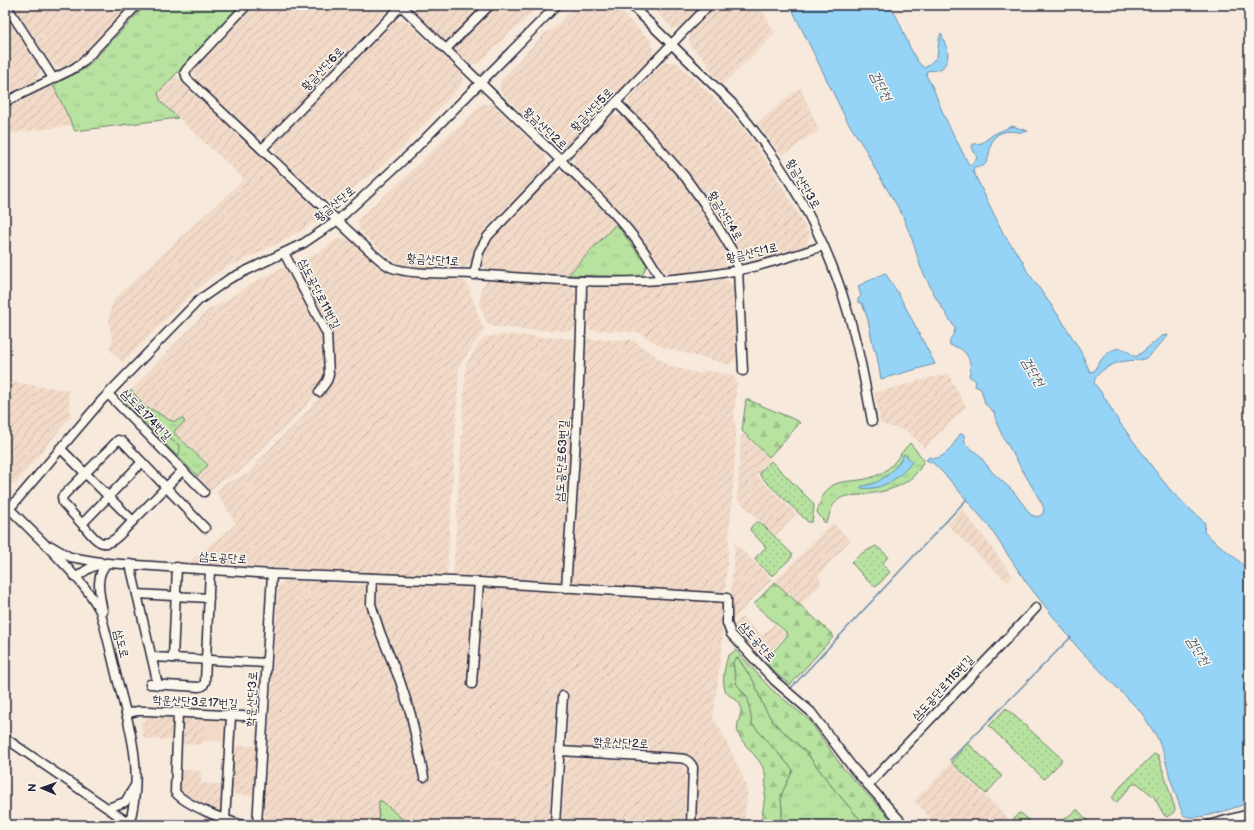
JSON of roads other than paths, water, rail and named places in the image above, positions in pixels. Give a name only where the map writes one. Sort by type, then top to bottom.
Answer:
[{"type":"street","points":[[6,5],[53,78]]},
{"type":"street","points":[[5,102],[71,70],[86,59],[137,5]]},
{"type":"street","name":"황금산단1로","points":[[248,5],[187,69],[185,76],[186,79],[373,254],[389,266],[411,271],[582,281],[626,282],[709,275],[738,270],[767,264],[823,246]]},
{"type":"street","name":"황금산단6로","points":[[262,149],[401,5]]},
{"type":"street","name":"황금산단2로","points":[[401,5],[594,192],[622,223],[648,256],[661,280]]},
{"type":"street","points":[[446,50],[490,5]]},
{"type":"street","name":"황금산단로","points":[[108,394],[199,300],[229,279],[304,243],[338,220],[412,152],[557,5]]},
{"type":"street","name":"황금산단3로","points":[[631,5],[732,103],[782,169],[809,218],[837,278],[852,328],[872,421]]},
{"type":"street","name":"황금산단5로","points":[[474,274],[479,252],[488,236],[560,159],[709,5]]},
{"type":"street","name":"황금산단4로","points":[[616,102],[658,146],[695,190],[733,252],[738,270],[743,371]]},
{"type":"street","name":"삼도공단로11번길","points":[[284,253],[323,324],[328,337],[329,375],[327,381],[319,392]]},
{"type":"street","name":"삼도공단로63번길","points":[[566,588],[582,335],[582,281]]},
{"type":"street","name":"삼도로174번길","points":[[7,509],[108,394],[204,492]]},
{"type":"street","points":[[183,470],[166,487],[133,521],[113,540],[107,543],[98,540],[63,504],[62,499],[64,494],[118,440],[122,441],[166,487],[205,528]]},
{"type":"street","points":[[60,448],[133,521]]},
{"type":"street","points":[[82,524],[142,462]]},
{"type":"street","name":"삼도로","points":[[7,509],[42,541],[76,578],[96,603],[106,633],[134,746],[135,785],[131,824]]},
{"type":"street","points":[[42,541],[70,557],[107,563]]},
{"type":"street","points":[[106,633],[99,581],[101,570],[107,563]]},
{"type":"street","name":"삼도공단로","points":[[76,578],[94,565],[107,563],[272,574],[479,582],[727,598],[727,623],[731,634],[775,681],[814,716],[847,760],[904,825]]},
{"type":"street","points":[[130,564],[152,657],[154,685],[199,687],[203,686],[205,682],[210,570]]},
{"type":"street","points":[[173,658],[177,568]]},
{"type":"street","name":"학운산단3로","points":[[257,825],[272,574]]},
{"type":"street","points":[[372,578],[371,604],[411,715],[424,777]]},
{"type":"street","points":[[472,684],[479,582]]},
{"type":"street","points":[[137,594],[209,598]]},
{"type":"street","name":"삼도공단로115번길","points":[[868,785],[1036,608]]},
{"type":"street","points":[[152,657],[266,663]]},
{"type":"street","points":[[555,825],[563,696]]},
{"type":"street","name":"학운산단3로17번길","points":[[126,714],[142,711],[263,717]]},
{"type":"street","points":[[178,713],[174,792],[190,803],[225,820],[243,825]]},
{"type":"street","points":[[225,820],[231,716]]},
{"type":"street","points":[[5,738],[131,824]]},
{"type":"street","name":"학운산단2로","points":[[560,751],[682,758],[689,761],[693,767],[691,825]]},
{"type":"street","points":[[108,808],[124,802],[135,785]]},
{"type":"street","points":[[1208,825],[1249,814]]},
{"type":"water","name":"검단천","points":[[790,5],[886,5],[892,10],[898,19],[916,59],[925,68],[937,57],[941,33],[948,51],[948,58],[942,68],[927,71],[926,75],[944,116],[969,165],[971,165],[977,158],[972,147],[973,144],[982,143],[994,134],[1012,126],[1028,131],[1010,131],[997,135],[992,142],[986,164],[974,167],[973,171],[1004,235],[1061,319],[1081,352],[1090,372],[1094,371],[1106,355],[1114,349],[1118,348],[1125,350],[1136,357],[1162,336],[1168,335],[1148,357],[1142,360],[1128,361],[1111,365],[1098,375],[1094,383],[1117,419],[1159,476],[1172,492],[1205,523],[1204,532],[1239,561],[1249,572],[1249,803],[1206,816],[1189,817],[1183,815],[1170,778],[1164,754],[1157,737],[1141,712],[1078,648],[1026,582],[988,525],[948,478],[933,463],[926,460],[929,457],[934,458],[943,455],[951,448],[960,434],[962,434],[964,435],[965,443],[978,454],[993,473],[1013,491],[1031,515],[1037,517],[1043,514],[1044,508],[1002,435],[994,412],[985,404],[981,389],[975,386],[976,381],[969,376],[969,358],[961,349],[950,345],[950,340],[955,328],[936,298],[921,268],[902,214],[875,169],[867,152],[846,119]]},
{"type":"water","points":[[885,273],[898,293],[935,364],[881,379],[868,320],[862,303],[858,302],[858,299],[861,296],[858,286]]},
{"type":"water","points":[[904,454],[912,462],[896,478],[876,487],[861,488],[862,486],[869,485],[882,479],[892,471]]},
{"type":"waterway","points":[[791,688],[967,499]]},
{"type":"waterway","points":[[950,760],[1071,637]]}]
